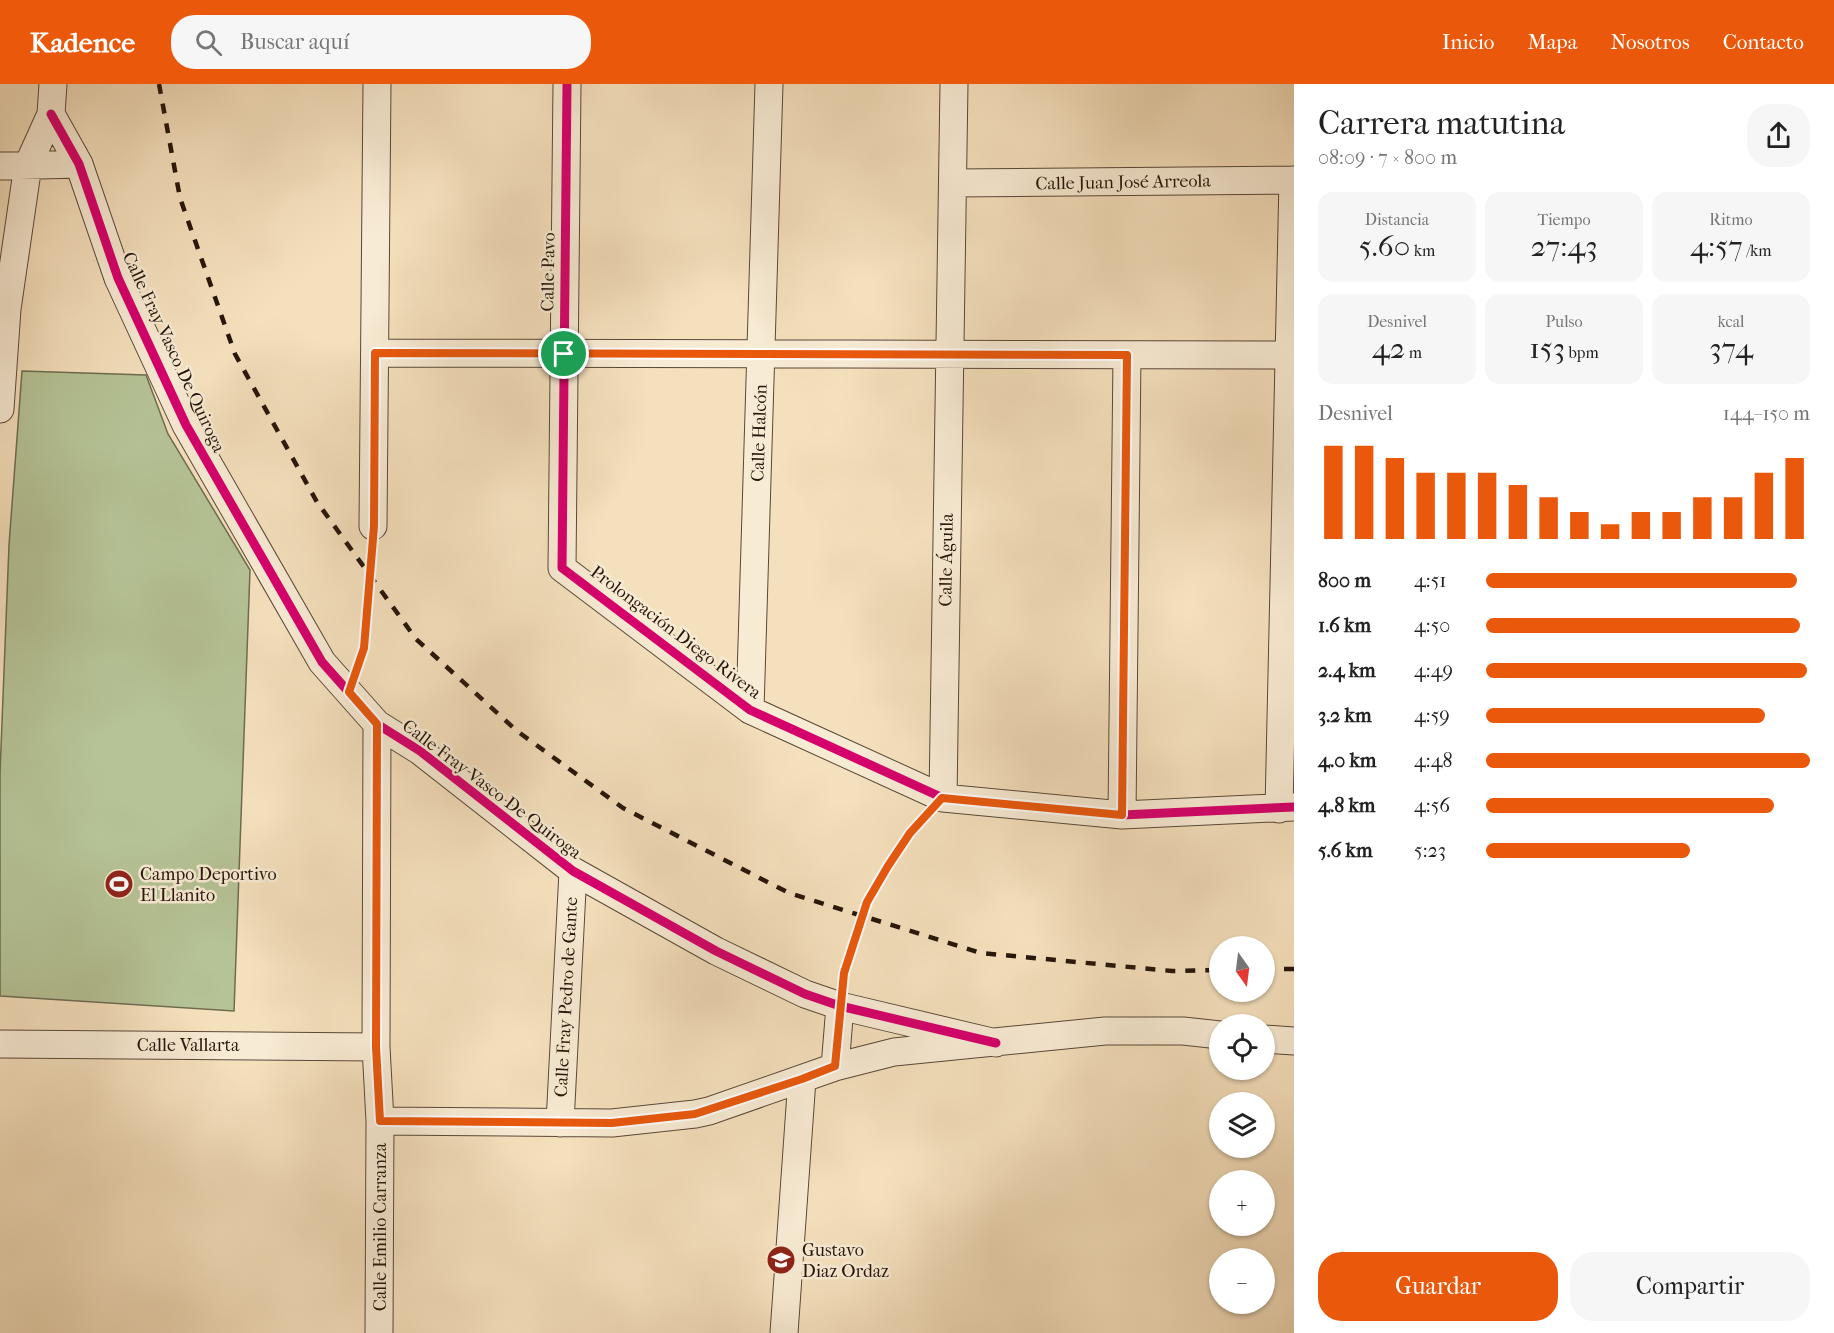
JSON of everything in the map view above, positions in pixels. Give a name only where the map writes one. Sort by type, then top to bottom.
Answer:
[{"type":"street","points":[[0,409],[7,309],[28,165],[51,114],[53,84]]},
{"type":"street","points":[[374,526],[377,84]]},
{"type":"street","name":"Calle Pavo","points":[[562,568],[567,84]]},
{"type":"street","name":"Calle Halcón","points":[[750,710],[769,84]]},
{"type":"street","name":"Calle Águila","points":[[942,798],[954,84]]},
{"type":"street","name":"Calle Fray Vasco De Quiroga","points":[[51,114],[79,164],[118,278],[186,425],[322,662],[377,724],[420,751],[573,871],[716,951],[805,994],[840,1006],[996,1043]]},
{"type":"street","points":[[0,165],[79,164]]},
{"type":"street","points":[[1286,808],[1294,180]]},
{"type":"street","name":"Calle Juan José Arreola","points":[[953,183],[1294,180]]},
{"type":"street","points":[[375,353],[1292,355]]},
{"type":"street","points":[[1122,815],[1127,355]]},
{"type":"street","name":"Prolongación Diego Rivera","points":[[562,568],[750,710],[942,798],[1122,815],[1286,808]]},
{"type":"street","name":"Calle Emilio Carranza","points":[[377,724],[376,1047],[380,1121],[379,1333]]},
{"type":"street","name":"Calle Fray Pedro de Gante","points":[[560,1123],[573,871]]},
{"type":"street","points":[[835,1066],[840,1006]]},
{"type":"street","points":[[380,1121],[612,1123],[695,1114],[835,1066],[894,1052],[1105,1031],[1183,1031],[1209,1034]]},
{"type":"street","points":[[1275,1040],[1294,1041]]},
{"type":"street","name":"Calle Vallarta","points":[[0,1044],[376,1047]]},
{"type":"street","points":[[784,1333],[802,1079]]},
{"type":"path","points":[[349,692],[364,648],[374,526]]},
{"type":"path","points":[[840,1006],[844,973],[867,902],[910,833],[942,798]]},
{"type":"green space","name":"Campo Deportivo El Llanito","points":[[22,371],[146,375],[168,434],[250,570],[234,1011],[0,996],[0,773],[9,545]]},
{"type":"railway","points":[[159,84],[180,198],[235,354],[317,502],[416,639],[517,731],[623,808],[789,893],[981,953],[1172,971],[1209,970]]},
{"type":"railway","points":[[1275,969],[1294,969]]},
{"type":"cycle path","points":[[567,84],[562,568],[750,710],[943,798],[1122,815],[1294,807]]},
{"type":"cycle path","points":[[51,114],[79,164],[118,278],[186,425],[322,662],[377,724],[420,751],[573,871],[716,951],[805,994],[840,1006],[996,1043]]},
{"type":"place","name":"Campo Deportivo El Llanito","points":[[119,884]]},
{"type":"place","name":"Gustavo Diaz Ordaz","points":[[781,1260]]},
{"type":"route","points":[[375,353],[564,354],[1127,355],[1122,815],[942,798],[910,833],[867,902],[844,973],[835,1066],[695,1114],[612,1123],[380,1121],[376,1047],[377,724],[349,692],[364,648],[374,526],[375,353]]}]
